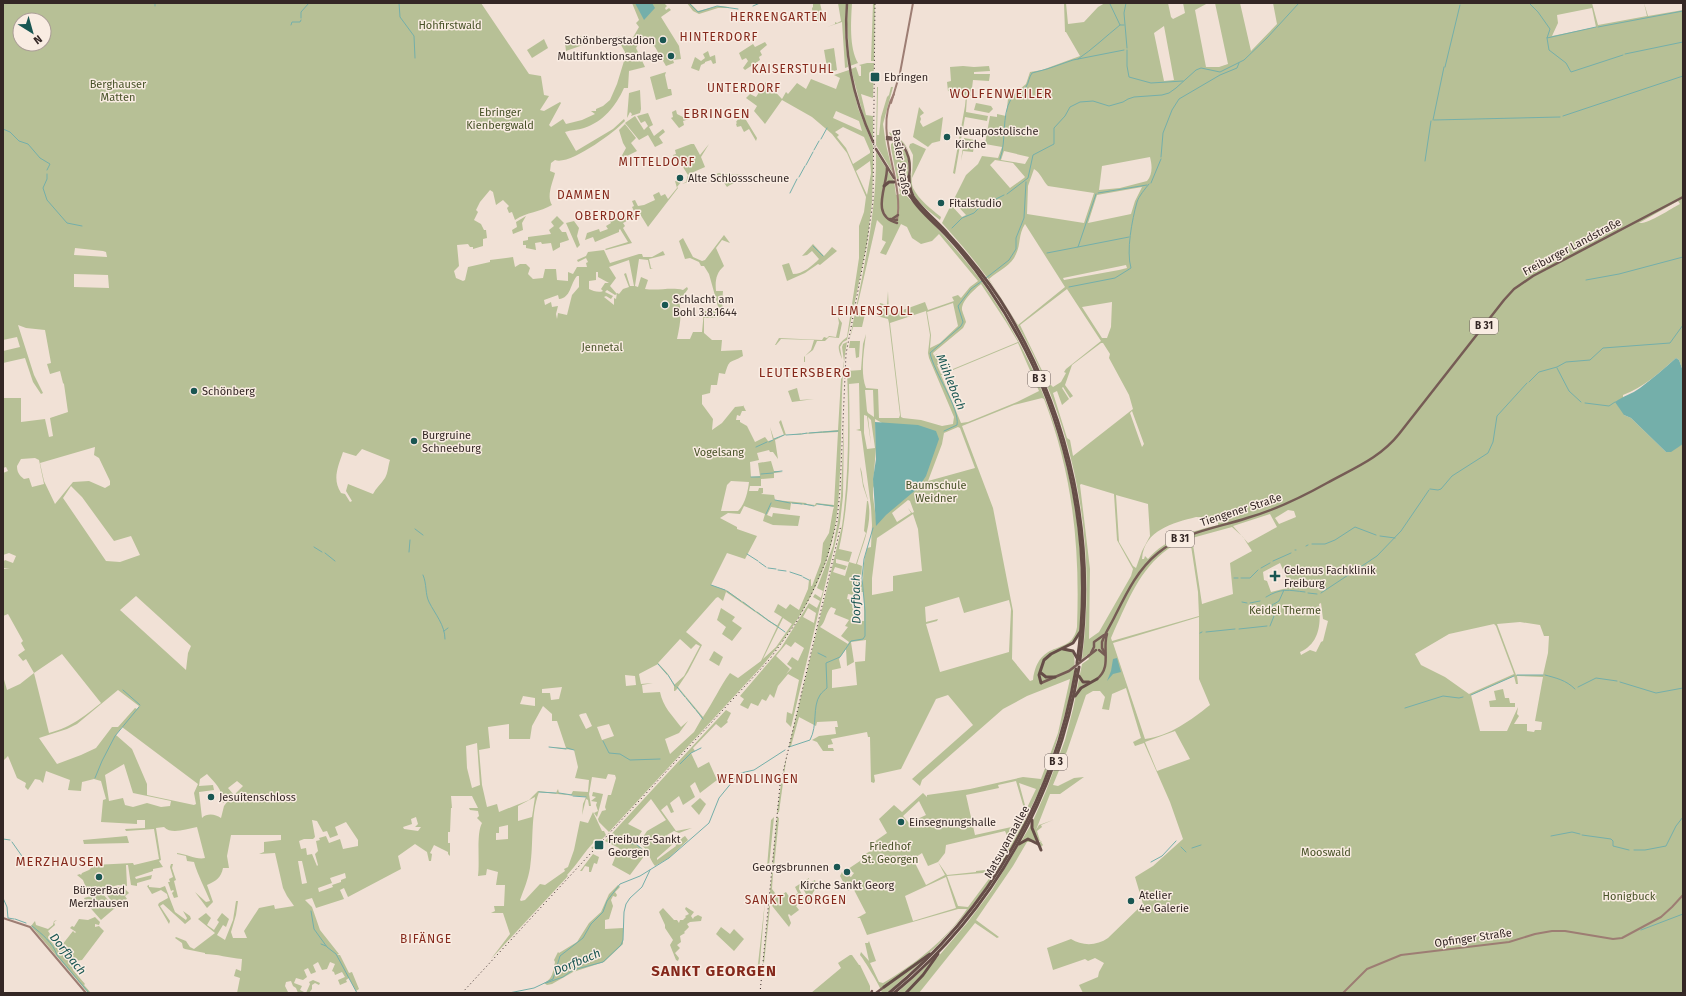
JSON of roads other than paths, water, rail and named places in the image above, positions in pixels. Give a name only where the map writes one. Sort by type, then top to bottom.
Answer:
[{"type":"highway","name":"B 3","points":[[909,176],[910,188],[918,202]]},
{"type":"highway","points":[[884,186],[889,182],[894,182]]},
{"type":"highway","name":"B 3","points":[[899,184],[938,224]]},
{"type":"highway","name":"B 3","points":[[911,197],[918,202],[938,224],[984,279],[1008,313],[1023,338],[1042,377],[1059,424],[1071,461],[1082,558],[1081,631],[1078,661]]},
{"type":"highway","name":"B 3","points":[[1074,486],[1083,534],[1086,577],[1085,621],[1078,661]]},
{"type":"highway","points":[[1042,683],[1040,672],[1042,663],[1049,655],[1074,642],[1081,631]]},
{"type":"highway","points":[[1063,649],[1073,651],[1078,661]]},
{"type":"highway","name":"Matsuyamaallee","points":[[889,993],[935,951],[983,894],[1006,860],[1027,822],[1041,791],[1059,743],[1078,668],[1073,699],[1058,754],[1043,794],[1018,845],[981,902],[939,951],[894,993]]},
{"type":"highway","points":[[1040,672],[1046,677],[1055,677]]},
{"type":"highway","points":[[1078,674],[1083,682],[1097,679]]},
{"type":"highway","points":[[1073,699],[1081,688],[1097,679]]},
{"type":"highway","points":[[1032,818],[1032,828],[1041,850]]},
{"type":"highway","points":[[1018,845],[1028,839],[1038,844]]},
{"type":"highway","points":[[884,987],[935,951]]},
{"type":"highway","points":[[906,993],[923,975],[939,951]]},
{"type":"main road","points":[[847,3],[846,36],[851,76],[861,114],[873,142]]},
{"type":"main road","name":"Basler Straße","points":[[897,221],[898,195],[888,145],[887,119],[898,78],[914,3]]},
{"type":"main road","points":[[887,138],[897,140]]},
{"type":"main road","points":[[887,138],[897,140]]},
{"type":"main road","points":[[888,145],[893,140]]},
{"type":"main road","name":"B 3","points":[[897,140],[908,154],[910,164],[909,176]]},
{"type":"main road","points":[[876,149],[894,178]]},
{"type":"main road","points":[[887,167],[887,176],[881,197],[881,207],[884,214],[897,221]]},
{"type":"main road","points":[[898,180],[903,180],[909,176]]},
{"type":"main road","name":"Freiburger Landstraße","points":[[1408,423],[1504,300],[1520,285],[1533,276],[1683,197]]},
{"type":"main road","points":[[891,219],[898,215]]},
{"type":"main road","name":"Tiengener Straße","points":[[1042,683],[1067,672],[1098,649],[1094,642],[1100,641],[1105,635],[1128,590],[1140,571],[1153,557],[1166,547],[1192,534],[1272,510],[1313,490],[1377,456],[1392,443],[1408,423]]},
{"type":"main road","name":"B 31","points":[[1097,679],[1105,670],[1106,638],[1108,630]]},
{"type":"main road","points":[[1100,641],[1098,649],[1106,654]]},
{"type":"main road","name":"Opfinger Straße","points":[[1343,993],[1367,969],[1396,956],[1505,943],[1548,931],[1565,931],[1618,938],[1633,933],[1661,917],[1683,895]]},
{"type":"main road","points":[[3,918],[30,927],[86,993]]},
{"type":"main road","points":[[876,993],[880,992],[884,987],[878,986]]},
{"type":"water","points":[[635,3],[652,3],[655,8],[644,20]]},
{"type":"water","points":[[1676,358],[1679,360],[1683,371],[1683,444],[1671,452],[1666,452],[1631,418],[1624,415],[1615,402],[1640,388]]},
{"type":"water","points":[[875,422],[918,425],[936,431],[939,439],[926,476],[918,488],[886,515],[876,526],[873,479],[876,459]]},
{"type":"water","points":[[1117,658],[1121,672],[1113,674],[1107,681],[1111,671],[1113,659]]},
{"type":"waterway","points":[[301,18],[301,12],[309,3]]},
{"type":"waterway","points":[[399,3],[400,17],[414,36],[415,58]]},
{"type":"waterway","points":[[689,3],[698,12],[717,6],[738,9]]},
{"type":"waterway","points":[[753,6],[760,3]]},
{"type":"waterway","points":[[1126,3],[1124,13],[1127,48]]},
{"type":"waterway","name":"Mühlebach","points":[[1007,194],[1028,178],[1033,155],[1054,144],[1054,128],[1065,116],[1070,107],[1080,102],[1093,101],[1109,106],[1134,97],[1162,95],[1169,93],[1196,70],[1201,68],[1220,72],[1244,60],[1267,38],[1299,3]]},
{"type":"waterway","points":[[1529,3],[1538,12],[1550,29],[1547,38],[1596,27]]},
{"type":"waterway","points":[[1110,4],[1120,25],[1124,25]]},
{"type":"waterway","points":[[1445,67],[1460,5]]},
{"type":"waterway","points":[[1598,27],[1683,11]]},
{"type":"waterway","points":[[291,25],[292,22],[300,22],[301,20]]},
{"type":"waterway","points":[[1078,59],[1120,25]]},
{"type":"waterway","points":[[1547,38],[1549,50],[1566,63],[1571,72],[1623,55]]},
{"type":"waterway","points":[[1625,54],[1683,42]]},
{"type":"waterway","points":[[1000,159],[1008,106],[1011,99],[1026,87],[1032,73],[1073,60],[1124,50]]},
{"type":"waterway","points":[[1127,50],[1129,77],[1151,83],[1183,81]]},
{"type":"waterway","points":[[1161,157],[1163,133],[1172,110],[1179,99],[1220,75],[1237,68],[1239,63]]},
{"type":"waterway","points":[[1433,120],[1444,67]]},
{"type":"waterway","points":[[1563,116],[1683,76]]},
{"type":"waterway","points":[[1434,120],[1560,117]]},
{"type":"waterway","points":[[1425,161],[1431,121]]},
{"type":"waterway","points":[[821,139],[827,128]]},
{"type":"waterway","points":[[3,129],[10,132],[19,141],[28,144],[40,158],[50,164],[47,170]]},
{"type":"waterway","points":[[814,150],[819,141]]},
{"type":"waterway","points":[[806,165],[813,152]]},
{"type":"waterway","points":[[1151,183],[1161,159]]},
{"type":"waterway","points":[[799,177],[805,166]]},
{"type":"waterway","points":[[47,174],[47,179],[43,188],[47,200],[67,223],[82,226]]},
{"type":"waterway","points":[[790,193],[797,179]]},
{"type":"waterway","name":"Mühlebach","points":[[986,278],[1009,260],[1016,249],[1016,238],[1024,218],[1026,182]]},
{"type":"waterway","points":[[1069,287],[1115,278],[1131,268],[1129,244],[1133,218],[1137,202],[1149,184]]},
{"type":"waterway","points":[[1098,193],[1147,185]]},
{"type":"waterway","points":[[1047,253],[1078,247],[1096,194]]},
{"type":"waterway","name":"Mühlebach","points":[[952,228],[962,218],[974,213],[985,202],[994,200],[1004,195]]},
{"type":"waterway","points":[[1078,247],[1129,237]]},
{"type":"waterway","points":[[813,246],[823,256]]},
{"type":"waterway","points":[[1586,280],[1619,274],[1683,257]]},
{"type":"waterway","name":"Mühlebach","points":[[944,431],[957,425],[957,418],[955,409],[936,370],[930,353],[961,326],[963,322],[958,306],[971,289],[982,281]]},
{"type":"waterway","points":[[1529,382],[1539,372],[1557,367],[1566,362],[1590,360],[1603,348],[1670,343],[1683,325]]},
{"type":"waterway","points":[[1557,368],[1569,391],[1581,402]]},
{"type":"waterway","points":[[1430,489],[1441,489],[1452,476],[1488,453],[1493,442],[1497,416],[1527,383]]},
{"type":"waterway","points":[[1585,403],[1609,406],[1615,402]]},
{"type":"waterway","points":[[823,432],[838,431]]},
{"type":"waterway","points":[[809,433],[822,432]]},
{"type":"waterway","points":[[802,434],[807,433]]},
{"type":"waterway","points":[[786,435],[801,434]]},
{"type":"waterway","points":[[774,439],[784,435]]},
{"type":"waterway","points":[[769,442],[773,440]]},
{"type":"waterway","points":[[756,447],[767,442]]},
{"type":"waterway","points":[[774,472],[782,471]]},
{"type":"waterway","points":[[761,474],[773,473]]},
{"type":"waterway","points":[[751,477],[760,477]]},
{"type":"waterway","points":[[1321,593],[1377,556],[1401,531],[1429,490]]},
{"type":"waterway","points":[[775,500],[790,503]]},
{"type":"waterway","points":[[766,514],[771,503]]},
{"type":"waterway","points":[[792,503],[802,504]]},
{"type":"waterway","points":[[804,504],[814,506]]},
{"type":"waterway","points":[[817,504],[833,506]]},
{"type":"waterway","points":[[1312,544],[1325,544],[1335,540],[1355,527],[1376,535]]},
{"type":"waterway","name":"Dorfbach","points":[[789,747],[810,740],[814,728],[816,705],[821,694],[827,688],[826,663],[840,657],[851,641],[863,639],[865,636],[865,611],[862,578],[864,559],[873,528]]},
{"type":"waterway","points":[[415,529],[423,535]]},
{"type":"waterway","points":[[1380,536],[1395,538]]},
{"type":"waterway","points":[[409,552],[410,540]]},
{"type":"waterway","points":[[314,547],[322,552]]},
{"type":"waterway","points":[[325,553],[335,561]]},
{"type":"waterway","points":[[1273,561],[1291,553]]},
{"type":"waterway","points":[[747,554],[758,561]]},
{"type":"waterway","points":[[759,562],[766,567]]},
{"type":"waterway","points":[[1261,568],[1270,563]]},
{"type":"waterway","points":[[768,568],[776,569]]},
{"type":"waterway","points":[[778,570],[786,571]]},
{"type":"waterway","points":[[1241,578],[1250,578],[1258,570]]},
{"type":"waterway","points":[[790,572],[802,576]]},
{"type":"waterway","points":[[423,575],[428,599],[442,624],[445,639]]},
{"type":"waterway","points":[[803,577],[809,580]]},
{"type":"waterway","points":[[711,585],[725,590]]},
{"type":"waterway","points":[[1274,604],[1279,601],[1284,590]]},
{"type":"waterway","points":[[1266,597],[1276,592],[1285,590],[1305,592]]},
{"type":"waterway","points":[[727,591],[741,601]]},
{"type":"waterway","points":[[1308,593],[1317,594]]},
{"type":"waterway","points":[[1250,603],[1260,601]]},
{"type":"waterway","points":[[743,602],[755,611]]},
{"type":"waterway","points":[[1242,602],[1247,603]]},
{"type":"waterway","points":[[1270,626],[1274,616],[1270,610],[1273,604]]},
{"type":"waterway","points":[[757,612],[769,621]]},
{"type":"waterway","points":[[769,621],[777,626]]},
{"type":"waterway","points":[[1239,629],[1267,626]]},
{"type":"waterway","points":[[778,627],[785,632]]},
{"type":"waterway","points":[[444,631],[448,628]]},
{"type":"waterway","points":[[1206,632],[1235,629]]},
{"type":"waterway","points":[[818,653],[826,657]]},
{"type":"waterway","points":[[658,664],[667,674]]},
{"type":"waterway","points":[[668,675],[675,686]]},
{"type":"waterway","points":[[1517,675],[1543,675]]},
{"type":"waterway","points":[[1545,675],[1564,681],[1575,689]]},
{"type":"waterway","points":[[1471,695],[1514,676]]},
{"type":"waterway","points":[[1578,687],[1596,678],[1617,681]]},
{"type":"waterway","points":[[1620,682],[1656,693],[1683,688]]},
{"type":"waterway","points":[[677,687],[685,697]]},
{"type":"waterway","points":[[123,690],[140,705]]},
{"type":"waterway","points":[[1405,708],[1443,696],[1463,697]]},
{"type":"waterway","points":[[686,698],[695,709]]},
{"type":"waterway","points":[[95,778],[115,736],[139,707]]},
{"type":"waterway","points":[[696,710],[703,719]]},
{"type":"waterway","points":[[603,741],[609,753],[620,754],[630,760],[660,759]]},
{"type":"waterway","points":[[549,747],[566,749]]},
{"type":"waterway","points":[[567,748],[574,750]]},
{"type":"waterway","points":[[680,764],[691,753],[701,748]]},
{"type":"waterway","name":"Dorfbach","points":[[509,993],[534,988],[553,979],[560,956],[583,938],[591,924],[603,912],[607,901],[620,884],[640,876],[669,858],[709,823],[719,798],[737,776],[741,773],[754,770],[785,750]]},
{"type":"waterway","points":[[539,792],[556,793]]},
{"type":"waterway","points":[[559,793],[572,795]]},
{"type":"waterway","points":[[573,796],[586,797]]},
{"type":"waterway","points":[[1634,850],[1645,850],[1666,846],[1676,826],[1683,817]]},
{"type":"waterway","points":[[1551,836],[1572,832],[1580,834]]},
{"type":"waterway","points":[[1582,835],[1611,839],[1613,841],[1613,846],[1629,850]]},
{"type":"waterway","points":[[617,836],[633,844]]},
{"type":"waterway","points":[[3,839],[10,840]]},
{"type":"waterway","points":[[1151,862],[1162,856],[1176,841]]},
{"type":"waterway","points":[[12,842],[24,859],[25,864]]},
{"type":"waterway","points":[[635,843],[645,852]]},
{"type":"waterway","points":[[1192,848],[1201,845]]},
{"type":"waterway","points":[[1181,847],[1186,852]]},
{"type":"waterway","name":"Dorfbach","points":[[546,983],[563,977],[573,970],[603,962],[621,945],[623,940],[624,912],[626,904],[642,887],[650,870]]},
{"type":"waterway","name":"Dorfbach","points":[[3,898],[7,907],[8,918],[14,919]]},
{"type":"waterway","points":[[311,911],[314,929],[327,947],[336,954],[357,993]]},
{"type":"waterway","points":[[1641,930],[1683,914]]},
{"type":"waterway","name":"Dorfbach","points":[[15,919],[26,923]]},
{"type":"waterway","name":"Dorfbach","points":[[32,926],[50,943],[57,955],[89,993]]},
{"type":"waterway","points":[[321,944],[326,946]]},
{"type":"tunnel","points":[[873,142],[876,149]]},
{"type":"railway","points":[[462,993],[769,660],[796,623],[811,595],[826,561],[837,521],[840,490],[846,354],[873,202],[875,3]]},
{"type":"railway","points":[[760,993],[780,785],[841,525]]},
{"type":"place","name":"Schönbergstadion","points":[[663,40]]},
{"type":"place","name":"Multifunktionsanlage","points":[[671,56]]},
{"type":"place","name":"Ebringen","points":[[875,77]]},
{"type":"place","name":"Neuapostolische Kirche","points":[[947,137]]},
{"type":"place","name":"Alte Schlossscheune","points":[[680,178]]},
{"type":"place","name":"Fitalstudio","points":[[941,203]]},
{"type":"place","name":"Schlacht am Bohl 3.8.1644","points":[[665,305]]},
{"type":"place","name":"Schönberg","points":[[194,391]]},
{"type":"place","name":"Burgruine Schneeburg","points":[[414,441]]},
{"type":"place","name":"Celenus Fachklinik Freiburg","points":[[1275,576]]},
{"type":"place","name":"Jesuitenschloss","points":[[211,797]]},
{"type":"place","name":"Einsegnungshalle","points":[[901,822]]},
{"type":"place","name":"Freiburg-Sankt Georgen","points":[[599,845]]},
{"type":"place","name":"Georgsbrunnen","points":[[837,867]]},
{"type":"place","name":"Kirche Sankt Georg","points":[[847,872]]},
{"type":"place","name":"BürgerBad Merzhausen","points":[[99,877]]},
{"type":"place","name":"Atelier 4e Galerie","points":[[1131,901]]},
{"type":"district","name":"HERRENGARTEN","points":[[779,17]]},
{"type":"district","name":"HINTERDORF","points":[[719,37]]},
{"type":"district","name":"KAISERSTUHL","points":[[793,69]]},
{"type":"district","name":"UNTERDORF","points":[[744,88]]},
{"type":"district","name":"WOLFENWEILER","points":[[1001,93]]},
{"type":"district","name":"EBRINGEN","points":[[717,113]]},
{"type":"district","name":"MITTELDORF","points":[[657,162]]},
{"type":"district","name":"DAMMEN","points":[[584,195]]},
{"type":"district","name":"OBERDORF","points":[[608,216]]},
{"type":"district","name":"LEIMENSTOLL","points":[[872,311]]},
{"type":"district","name":"LEUTERSBERG","points":[[805,372]]},
{"type":"district","name":"WENDLINGEN","points":[[758,779]]},
{"type":"district","name":"MERZHAUSEN","points":[[60,861]]},
{"type":"district","name":"SANKT GEORGEN","points":[[796,900]]},
{"type":"district","name":"BIFÄNGE","points":[[426,939]]},
{"type":"district","name":"SANKT GEORGEN","points":[[714,971]]},
{"type":"park label","name":"Hohfirstwald","points":[[450,25]]},
{"type":"park label","name":"Berghauser Matten","points":[[118,90]]},
{"type":"park label","name":"Ebringer Kienbergwald","points":[[500,118]]},
{"type":"park label","name":"Jennetal","points":[[602,347]]},
{"type":"park label","name":"Vogelsang","points":[[719,452]]},
{"type":"park label","name":"Baumschule Weidner","points":[[936,491]]},
{"type":"park label","name":"Keidel Therme","points":[[1285,610]]},
{"type":"park label","name":"Friedhof St. Georgen","points":[[890,852]]},
{"type":"park label","name":"Mooswald","points":[[1326,852]]},
{"type":"park label","name":"Honigbuck","points":[[1629,896]]}]
